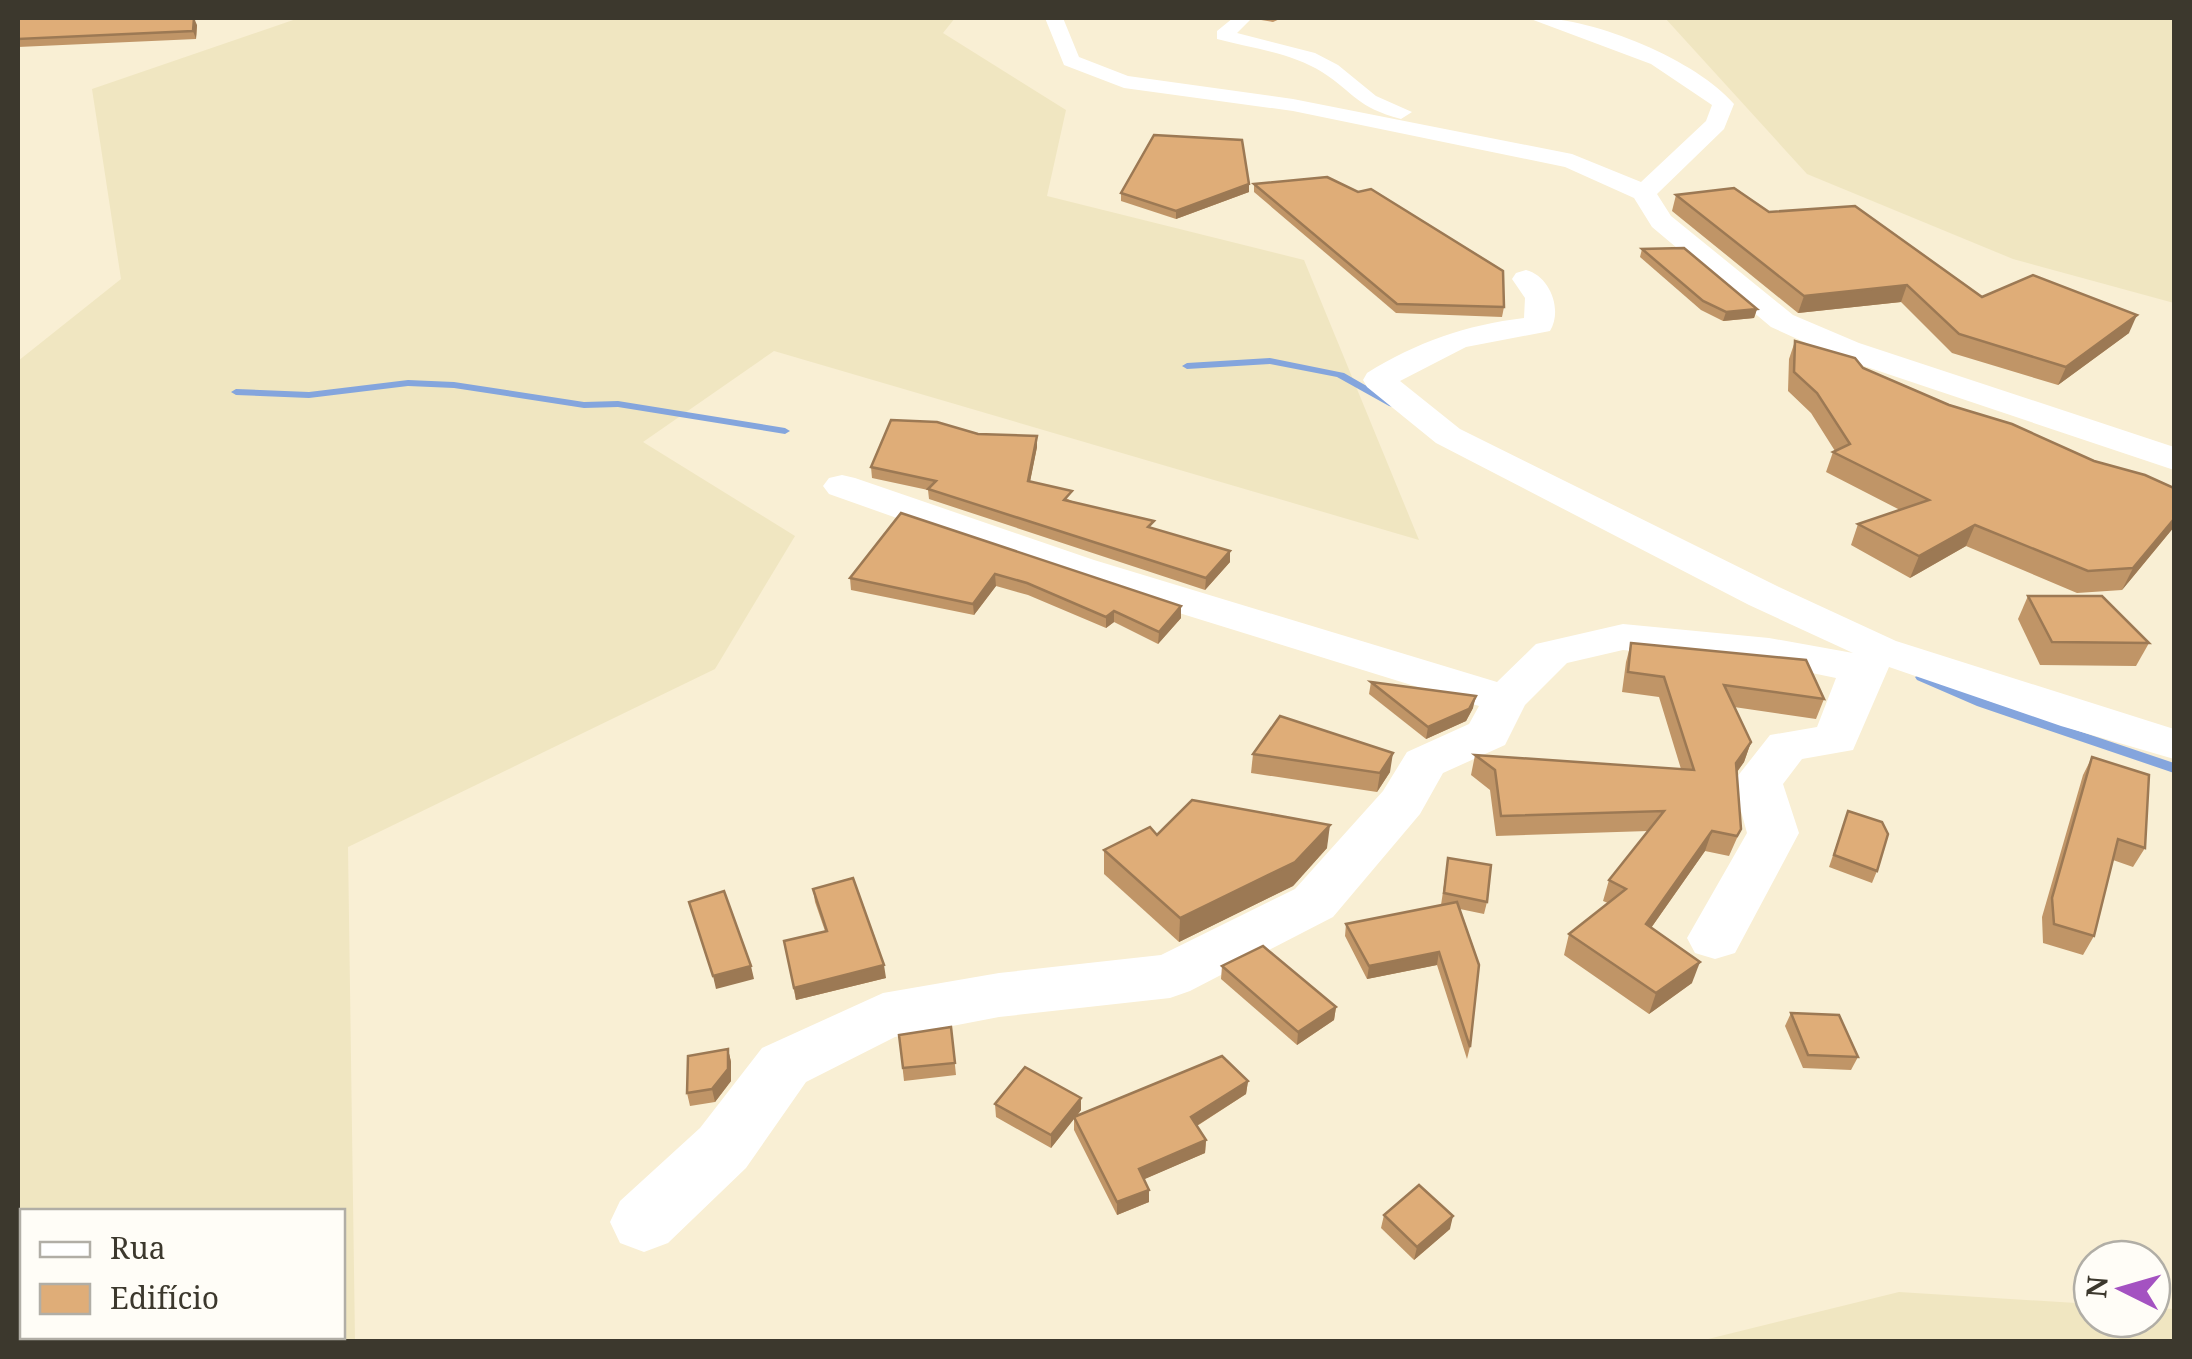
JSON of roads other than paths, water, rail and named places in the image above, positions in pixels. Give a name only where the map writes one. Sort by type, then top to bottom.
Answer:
[{"type":"street","points":[[1054,18],[1071,60],[1100,75],[1152,87],[1293,105],[1572,161],[1644,193],[1661,221],[1782,321],[1848,350],[2174,459]]},
{"type":"street","points":[[1244,18],[1224,35],[1308,57],[1331,69],[1368,101],[1467,130],[1486,144]]},
{"type":"street","points":[[1537,18],[1640,50],[1694,77],[1723,104],[1716,124],[1644,193]]},
{"type":"street","points":[[1526,279],[1540,298],[1540,325],[1474,333],[1418,354],[1379,380],[1448,436],[1764,596],[1871,660]]},
{"type":"street","points":[[842,486],[1080,569],[1505,699]]},
{"type":"street","points":[[644,1222],[723,1148],[784,1064],[883,1016],[999,996],[1170,976],[1314,903],[1402,802],[1424,763],[1488,734],[1505,699],[1552,652],[1622,637],[1871,660],[2174,744]]},
{"type":"street","points":[[1715,938],[1773,833],[1758,782],[1787,746],[1836,740],[1871,660]]},
{"type":"waterway","points":[[1187,366],[1270,361],[1340,375],[1393,404]]},
{"type":"waterway","points":[[236,392],[309,395],[408,383],[454,385],[584,405],[618,404],[785,431]]},
{"type":"waterway","points":[[1922,677],[1982,703],[2174,768]]}]
